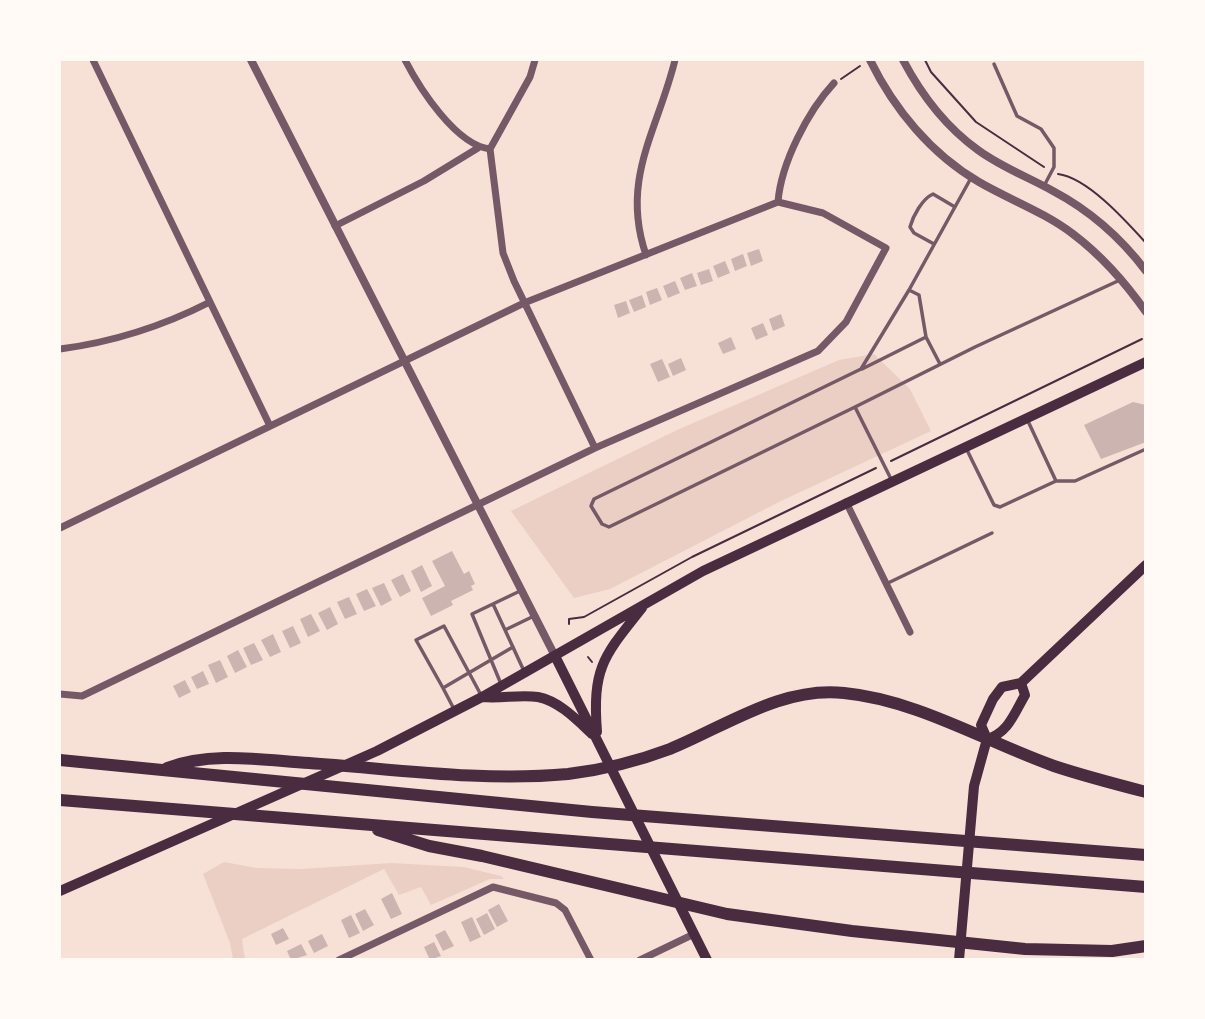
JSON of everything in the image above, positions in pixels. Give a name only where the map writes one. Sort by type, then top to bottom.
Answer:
[{"type":"highway","points":[[163,769],[193,760],[244,759],[440,773],[513,776],[572,773],[651,755],[782,699],[818,692],[843,692],[889,702],[1054,766],[1146,792]]},
{"type":"highway","points":[[60,760],[592,812],[1146,856]]},
{"type":"highway","points":[[60,800],[1146,887]]},
{"type":"highway","points":[[357,824],[429,846],[727,914],[1025,949],[1100,951],[1146,946]]},
{"type":"main road","points":[[60,891],[377,751],[455,712],[703,571],[1146,362]]},
{"type":"main road","points":[[959,960],[974,786],[987,739],[981,725],[993,699],[1004,686],[1021,683],[1146,565]]},
{"type":"main road","points":[[598,740],[595,707],[600,665],[646,603]]},
{"type":"main road","points":[[555,656],[707,960]]},
{"type":"main road","points":[[987,739],[1000,734],[1011,720],[1025,695],[1021,683]]},
{"type":"main road","points":[[482,697],[537,697],[548,700],[566,711],[598,740]]},
{"type":"street","points":[[93,60],[270,426]]},
{"type":"street","points":[[251,60],[555,656]]},
{"type":"street","points":[[405,60],[440,111],[478,148]]},
{"type":"street","points":[[535,60],[530,77],[490,149],[503,253],[524,303],[595,448]]},
{"type":"street","points":[[646,255],[639,237],[639,176],[643,153],[675,60]]},
{"type":"street","points":[[870,60],[893,100],[916,129],[972,177],[1066,229],[1097,254],[1146,312]]},
{"type":"street","points":[[906,61],[929,102],[961,137],[991,159],[1044,186],[1102,224],[1146,271]]},
{"type":"street","points":[[778,202],[782,174],[817,101],[834,83]]},
{"type":"street","points":[[335,226],[424,181],[478,148],[490,149]]},
{"type":"street","points":[[60,528],[524,303],[778,202],[823,213],[886,248],[846,322],[818,351],[595,448],[82,696],[74,698],[60,694]]},
{"type":"street","points":[[60,349],[133,335],[171,322],[210,302]]},
{"type":"street","points":[[846,502],[911,632]]},
{"type":"street","points":[[339,960],[493,887],[556,903],[565,910],[591,960]]},
{"type":"street","points":[[640,960],[694,934]]},
{"type":"lane","points":[[994,64],[1017,116],[1041,129],[1054,148],[1054,167],[1044,186]]},
{"type":"lane","points":[[861,369],[972,177]]},
{"type":"lane","points":[[934,244],[914,233],[910,227],[912,219],[927,197],[933,194],[955,206]]},
{"type":"lane","points":[[926,337],[639,476],[594,499],[591,506],[602,524],[609,527],[940,364],[1121,280]]},
{"type":"lane","points":[[909,290],[919,295],[926,337],[940,364]]},
{"type":"lane","points":[[855,407],[892,481]]},
{"type":"lane","points":[[1027,418],[1056,481]]},
{"type":"lane","points":[[965,447],[997,507],[1056,481],[1075,481],[1146,449]]},
{"type":"lane","points":[[886,584],[992,533]]},
{"type":"lane","points":[[502,686],[472,614],[521,591]]},
{"type":"lane","points":[[493,604],[525,673]]},
{"type":"lane","points":[[505,631],[534,616]]},
{"type":"lane","points":[[455,712],[416,640],[444,626],[482,697]]},
{"type":"lane","points":[[443,688],[513,647]]},
{"type":"path","points":[[925,60],[931,72],[976,122],[1045,168]]},
{"type":"path","points":[[834,83],[860,66]]},
{"type":"path","points":[[1057,174],[1077,182],[1108,203],[1146,243]]},
{"type":"path","points":[[569,624],[569,619],[584,617],[692,556],[1142,340]]},
{"type":"path","points":[[588,657],[595,665]]},
{"type":"shaded area","points":[[874,354],[910,389],[931,431],[779,502],[610,589],[574,598],[511,511],[677,430],[839,360]]},
{"type":"shaded area","points":[[224,862],[257,868],[301,869],[391,863],[464,867],[504,879],[490,879],[431,905],[421,887],[399,895],[384,869],[242,939],[245,959],[233,959],[230,943],[203,874]]},
{"type":"building","points":[[759,249],[763,261],[751,266],[747,253]]},
{"type":"building","points":[[743,254],[747,266],[735,271],[731,259]]},
{"type":"building","points":[[725,261],[730,273],[718,278],[713,266]]},
{"type":"building","points":[[709,269],[713,281],[701,285],[697,273]]},
{"type":"building","points":[[692,273],[697,286],[685,290],[680,278]]},
{"type":"building","points":[[675,281],[680,293],[668,298],[663,286]]},
{"type":"building","points":[[657,288],[662,300],[650,305],[646,292]]},
{"type":"building","points":[[642,295],[646,307],[634,312],[629,300]]},
{"type":"building","points":[[626,301],[630,313],[618,318],[614,305]]},
{"type":"building","points":[[781,314],[785,326],[773,331],[769,319]]},
{"type":"building","points":[[763,323],[768,335],[756,340],[751,328]]},
{"type":"building","points":[[731,337],[736,349],[723,354],[718,343]]},
{"type":"building","points":[[681,358],[686,370],[673,376],[668,364]]},
{"type":"building","points":[[662,359],[670,377],[658,382],[650,364]]},
{"type":"building","points":[[1133,402],[1146,405],[1146,442],[1101,459],[1084,425]]},
{"type":"building","points":[[452,551],[464,574],[469,571],[475,584],[471,586],[473,590],[451,601],[453,605],[431,616],[422,598],[445,586],[432,561]]},
{"type":"building","points":[[422,565],[432,586],[421,592],[411,571]]},
{"type":"building","points":[[403,574],[411,591],[400,597],[391,580]]},
{"type":"building","points":[[384,583],[392,600],[381,606],[372,588]]},
{"type":"building","points":[[367,589],[376,606],[364,611],[356,594]]},
{"type":"building","points":[[349,597],[357,614],[345,619],[337,602]]},
{"type":"building","points":[[330,607],[338,624],[327,630],[318,613]]},
{"type":"building","points":[[311,614],[320,631],[308,637],[300,619]]},
{"type":"building","points":[[293,626],[301,643],[290,648],[282,631]]},
{"type":"building","points":[[273,634],[281,652],[270,657],[261,640]]},
{"type":"building","points":[[254,643],[263,660],[251,665],[243,648]]},
{"type":"building","points":[[238,650],[247,667],[235,673],[227,656]]},
{"type":"building","points":[[220,660],[228,677],[216,683],[208,665]]},
{"type":"building","points":[[203,671],[209,684],[197,689],[191,677]]},
{"type":"building","points":[[185,680],[191,692],[179,698],[173,686]]},
{"type":"building","points":[[392,893],[402,914],[391,919],[381,899]]},
{"type":"building","points":[[499,904],[508,921],[497,927],[488,910]]},
{"type":"building","points":[[365,909],[374,925],[363,931],[355,914]]},
{"type":"building","points":[[487,913],[495,929],[484,935],[476,919]]},
{"type":"building","points":[[351,915],[360,933],[349,938],[341,920]]},
{"type":"building","points":[[472,917],[481,937],[470,942],[461,922]]},
{"type":"building","points":[[283,928],[289,939],[276,945],[271,934]]},
{"type":"building","points":[[445,930],[454,946],[443,951],[435,935]]},
{"type":"building","points":[[322,934],[328,946],[314,953],[308,941]]},
{"type":"building","points":[[434,942],[441,956],[430,960],[424,947]]},
{"type":"building","points":[[301,944],[307,955],[291,960],[287,951]]}]
